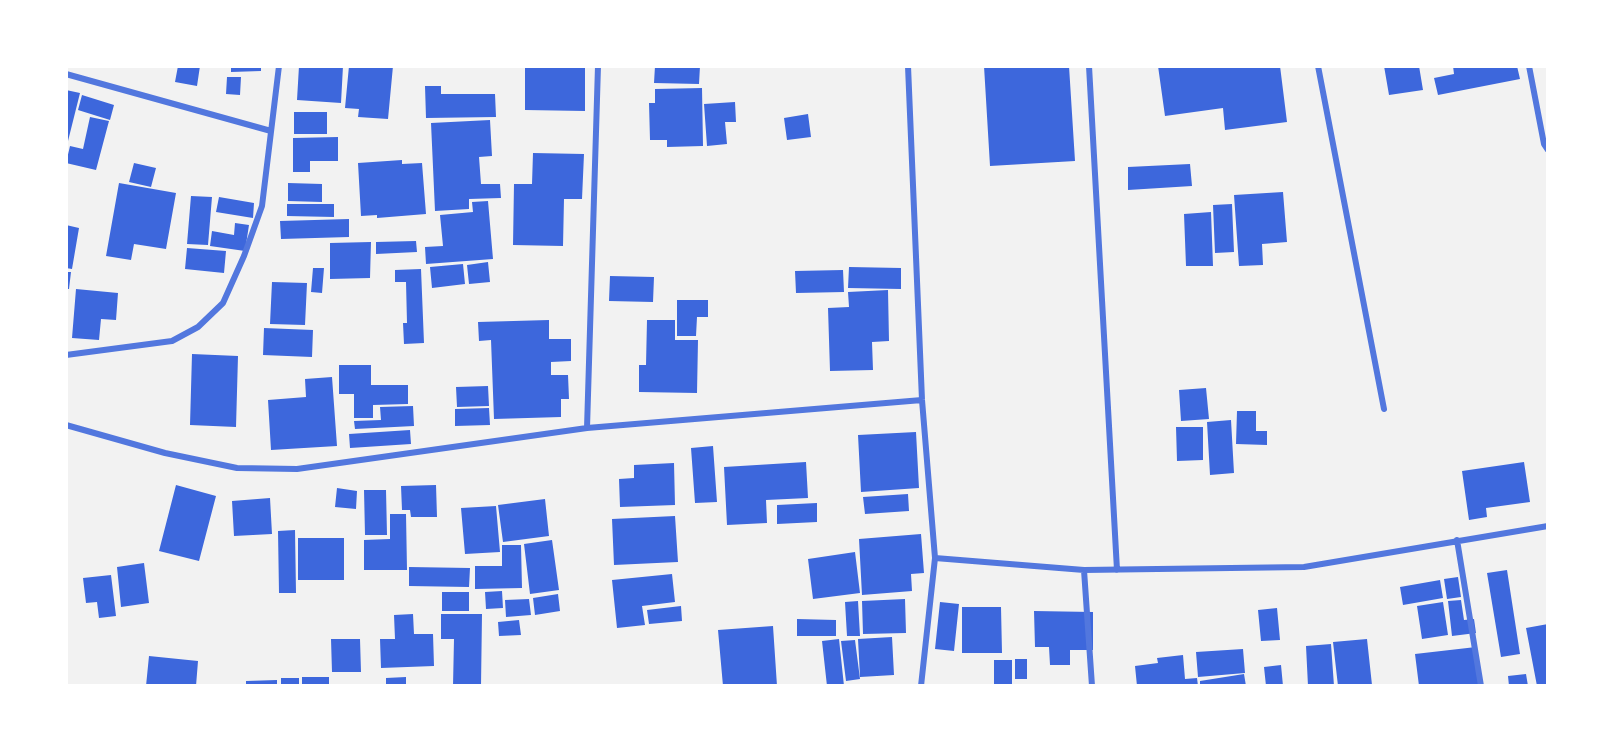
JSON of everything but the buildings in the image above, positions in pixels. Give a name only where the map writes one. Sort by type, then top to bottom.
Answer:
[{"type":"street","points":[[66,355],[172,341],[198,327],[223,303],[244,256],[262,206],[279,66]]},
{"type":"street","points":[[587,429],[598,66]]},
{"type":"street","points":[[908,66],[922,400],[934,558],[921,686]]},
{"type":"street","points":[[1089,66],[1117,570]]},
{"type":"street","points":[[1318,66],[1384,409]]},
{"type":"street","points":[[1528,66],[1544,144],[1548,150]]},
{"type":"street","points":[[66,74],[271,131]]},
{"type":"street","points":[[66,425],[165,453],[247,469],[297,469],[587,429],[922,400]]},
{"type":"street","points":[[934,558],[1084,570],[1304,567],[1548,526]]},
{"type":"street","points":[[1457,540],[1481,686]]},
{"type":"street","points":[[1084,570],[1092,686]]}]
